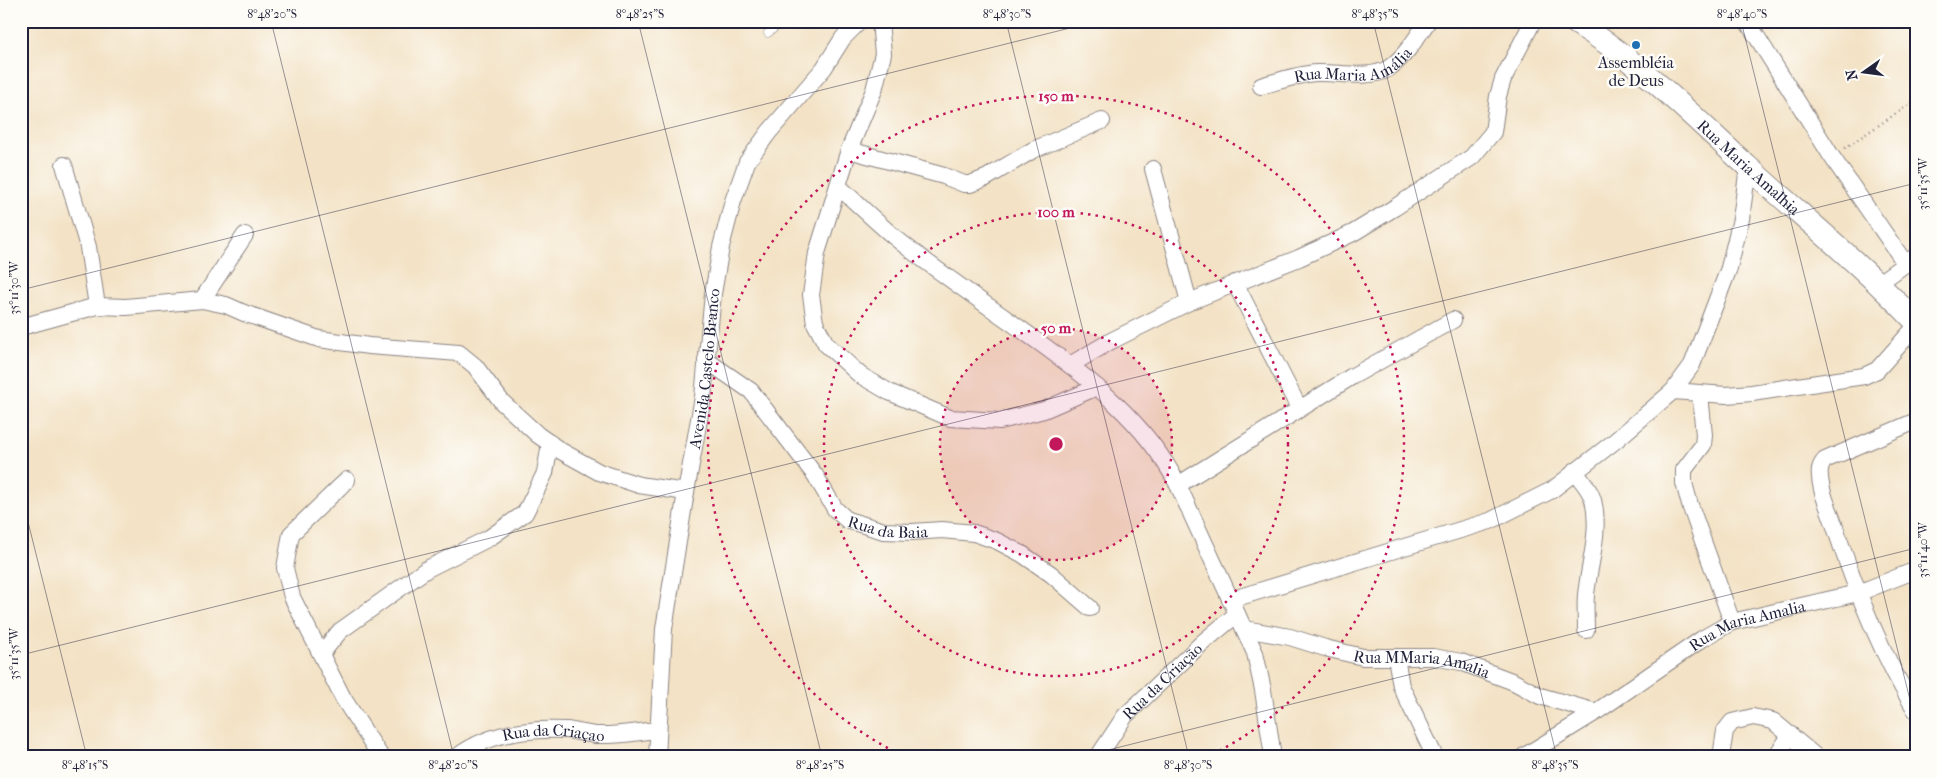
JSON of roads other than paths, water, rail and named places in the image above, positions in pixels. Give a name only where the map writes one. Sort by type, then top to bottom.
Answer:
[{"type":"street","name":"Avenida Castelo Branco","points":[[657,757],[664,629],[703,397],[713,294],[721,247],[733,201],[747,162],[769,132],[824,68],[843,38],[860,21]]},
{"type":"street","points":[[880,21],[883,54],[876,81],[850,150],[817,253],[812,295],[814,323],[826,344],[860,375],[922,408],[950,418],[974,421],[1000,421],[1044,410],[1097,387]]},
{"type":"street","name":"Rua Maria Amália","points":[[1261,86],[1316,73],[1377,74],[1388,69],[1408,51],[1428,21]]},
{"type":"street","points":[[1070,365],[1111,341],[1189,302],[1299,258],[1353,233],[1472,157],[1493,132],[1498,96],[1503,79],[1533,21]]},
{"type":"street","name":"Rua Maria Amalhia","points":[[1573,21],[1671,95],[1748,167],[1878,282],[1916,322]]},
{"type":"street","points":[[1747,21],[1832,157],[1911,259],[1878,282]]},
{"type":"street","points":[[850,150],[944,176],[964,184],[970,184],[986,178],[1033,150],[1102,121]]},
{"type":"street","points":[[64,165],[88,247],[97,306]]},
{"type":"street","points":[[1237,614],[1490,521],[1552,490],[1615,441],[1673,392],[1692,364],[1729,268],[1741,218],[1748,167]]},
{"type":"street","points":[[1153,169],[1189,302]]},
{"type":"street","points":[[838,186],[902,244],[1070,365],[1097,387],[1139,428],[1154,446],[1168,466],[1178,486],[1254,653],[1266,707],[1273,757]]},
{"type":"street","points":[[202,300],[245,235]]},
{"type":"street","points":[[1234,283],[1299,408]]},
{"type":"street","points":[[21,327],[97,306],[126,307],[202,300],[226,304],[244,313],[319,339],[369,346],[459,354],[476,366],[502,402],[561,451],[599,472],[639,485],[686,492]]},
{"type":"street","points":[[1178,486],[1351,376],[1453,320]]},
{"type":"street","points":[[1673,392],[1700,394],[1752,393],[1864,376],[1877,370],[1916,326]]},
{"type":"street","name":"Rua da Baia","points":[[706,360],[752,391],[815,475],[835,509],[847,520],[884,532],[942,530],[974,533],[997,541],[1022,554],[1051,574],[1090,608]]},
{"type":"street","points":[[1700,394],[1704,435],[1703,445],[1684,470],[1684,483],[1690,505],[1732,622]]},
{"type":"street","points":[[1916,421],[1830,457],[1822,463],[1820,471],[1823,489],[1858,593],[1894,672],[1916,710]]},
{"type":"street","points":[[321,654],[340,631],[426,569],[489,538],[525,513],[545,473],[550,443]]},
{"type":"street","points":[[1574,471],[1590,492],[1596,517],[1586,598],[1586,630]]},
{"type":"street","points":[[347,480],[291,534],[285,568],[292,597],[342,698],[381,757]]},
{"type":"street","name":"Rua Maria Amalia","points":[[1523,757],[1596,712],[1702,639],[1732,622],[1858,593],[1916,570]]},
{"type":"street","name":"Rua MMaria Amalia","points":[[1237,614],[1290,637],[1363,657],[1433,656],[1461,662],[1514,682],[1540,696],[1596,712]]},
{"type":"street","name":"Rua da Criação","points":[[1098,757],[1125,716],[1202,643],[1237,614]]},
{"type":"street","points":[[1396,657],[1400,686],[1435,757]]},
{"type":"street","points":[[1721,757],[1725,731],[1732,722],[1753,717],[1773,721],[1816,757]]},
{"type":"street","name":"Rua da Criaçao","points":[[457,757],[483,741],[519,731],[566,730],[596,735],[657,730]]},
{"type":"street","points":[[1775,757],[1790,735]]},
{"type":"lane","points":[[768,33],[783,21]]},
{"type":"place","name":"Assembléia de Deus","points":[[1636,45]]}]
